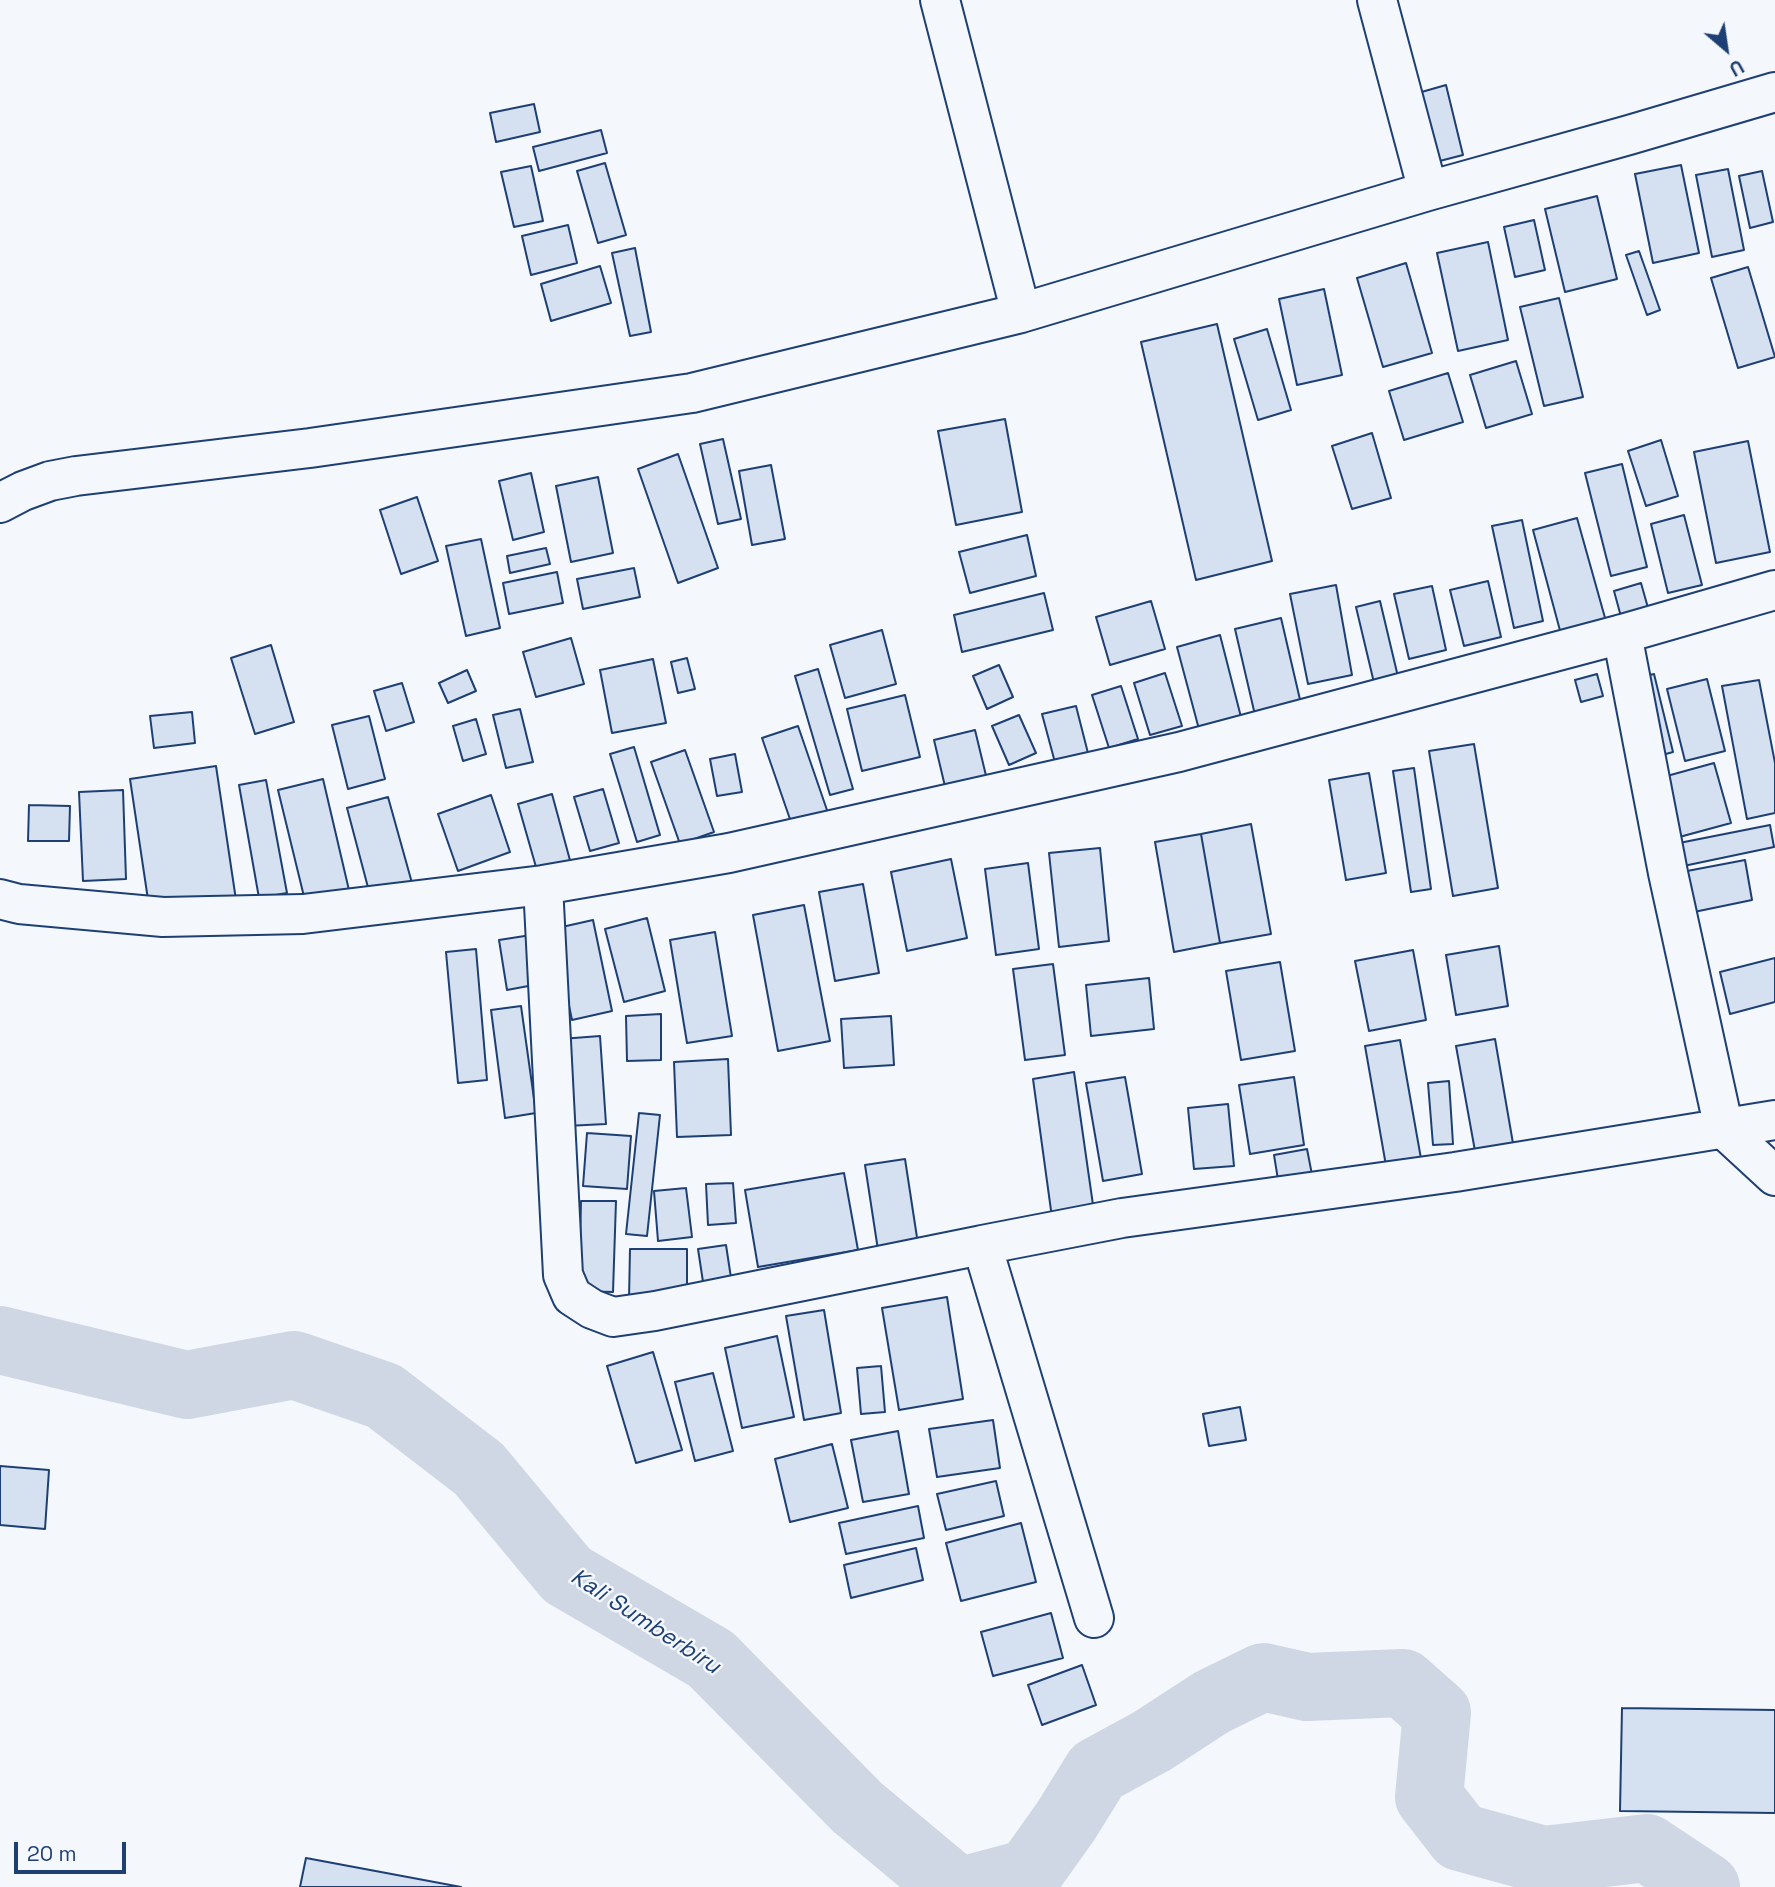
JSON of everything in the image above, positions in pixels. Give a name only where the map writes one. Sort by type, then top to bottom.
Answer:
[{"type":"street","points":[[940,0],[1021,313]]},
{"type":"street","points":[[1377,0],[1428,191]]},
{"type":"street","points":[[0,503],[50,481],[76,475],[310,448],[692,393],[1021,313],[1428,191],[1775,92]]},
{"type":"street","points":[[0,899],[19,904],[163,916],[303,914],[543,886],[729,853],[1179,752],[1622,634],[1775,590]]},
{"type":"street","points":[[1622,634],[1668,873],[1724,1129],[1775,1176]]},
{"type":"street","points":[[543,886],[563,1276],[572,1296],[592,1309],[613,1317],[655,1311],[1122,1218],[1455,1172],[1775,1120]]},
{"type":"street","points":[[982,1245],[1094,1618]]},
{"type":"building","points":[[1446,85],[1463,155],[1428,164],[1411,95]]},
{"type":"building","points":[[534,104],[540,132],[496,142],[490,113]]},
{"type":"building","points":[[601,130],[607,153],[539,171],[533,147]]},
{"type":"building","points":[[605,163],[626,235],[598,243],[577,171]]},
{"type":"building","points":[[1681,165],[1699,253],[1653,263],[1635,174]]},
{"type":"building","points":[[531,166],[543,221],[514,227],[501,172]]},
{"type":"building","points":[[1728,169],[1744,250],[1712,257],[1696,175]]},
{"type":"building","points":[[1762,171],[1773,222],[1750,228],[1739,176]]},
{"type":"building","points":[[1597,196],[1617,279],[1565,292],[1545,209]]},
{"type":"building","points":[[1534,220],[1545,270],[1515,277],[1504,227]]},
{"type":"building","points":[[568,225],[577,263],[531,275],[522,236]]},
{"type":"building","points":[[1488,242],[1508,340],[1458,351],[1437,253]]},
{"type":"building","points":[[635,248],[651,332],[630,336],[612,253]]},
{"type":"building","points":[[1639,251],[1660,310],[1647,315],[1626,255]]},
{"type":"building","points":[[1406,263],[1432,353],[1383,367],[1357,278]]},
{"type":"building","points":[[600,266],[611,303],[551,321],[541,284]]},
{"type":"building","points":[[1748,267],[1775,357],[1738,368],[1711,278]]},
{"type":"building","points":[[1324,289],[1342,375],[1297,385],[1279,299]]},
{"type":"building","points":[[1559,298],[1583,397],[1544,406],[1520,307]]},
{"type":"building","points":[[1217,324],[1272,561],[1196,580],[1141,342]]},
{"type":"building","points":[[1267,329],[1291,410],[1258,420],[1234,339]]},
{"type":"building","points":[[1516,361],[1532,414],[1486,428],[1470,375]]},
{"type":"building","points":[[1448,373],[1463,422],[1404,440],[1389,391]]},
{"type":"building","points":[[1005,419],[1022,512],[956,525],[938,431]]},
{"type":"building","points":[[1372,433],[1391,498],[1352,509],[1332,446]]},
{"type":"building","points":[[723,439],[741,519],[718,524],[700,444]]},
{"type":"building","points":[[1661,440],[1678,496],[1646,506],[1628,451]]},
{"type":"building","points":[[1748,441],[1770,552],[1716,563],[1694,452]]},
{"type":"building","points":[[678,454],[718,568],[678,583],[638,469]]},
{"type":"building","points":[[1622,464],[1647,567],[1611,576],[1585,473]]},
{"type":"building","points":[[771,465],[785,539],[752,545],[739,471]]},
{"type":"building","points":[[531,473],[544,532],[513,540],[499,481]]},
{"type":"building","points":[[598,477],[613,553],[571,562],[556,486]]},
{"type":"building","points":[[417,497],[438,561],[401,574],[380,510]]},
{"type":"building","points":[[1684,515],[1702,585],[1668,593],[1651,524]]},
{"type":"building","points":[[1577,518],[1607,625],[1562,638],[1533,530]]},
{"type":"building","points":[[1522,520],[1543,621],[1514,628],[1492,526]]},
{"type":"building","points":[[1027,535],[1036,576],[970,593],[959,552]]},
{"type":"building","points":[[481,539],[500,628],[466,636],[446,546]]},
{"type":"building","points":[[546,548],[550,564],[510,573],[507,556]]},
{"type":"building","points":[[634,568],[640,597],[583,609],[577,579]]},
{"type":"building","points":[[557,572],[563,603],[509,614],[503,583]]},
{"type":"building","points":[[1488,581],[1501,637],[1464,646],[1450,590]]},
{"type":"building","points":[[1641,583],[1650,615],[1623,624],[1614,591]]},
{"type":"building","points":[[1336,585],[1352,675],[1308,684],[1290,594]]},
{"type":"building","points":[[1432,586],[1446,650],[1409,659],[1394,594]]},
{"type":"building","points":[[1044,593],[1053,630],[962,652],[954,615]]},
{"type":"building","points":[[1151,601],[1165,649],[1110,665],[1096,617]]},
{"type":"building","points":[[1380,601],[1399,681],[1375,687],[1356,607]]},
{"type":"building","points":[[1281,618],[1301,704],[1255,715],[1235,629]]},
{"type":"building","points":[[882,630],[896,684],[845,698],[830,645]]},
{"type":"building","points":[[1220,635],[1242,721],[1200,733],[1177,647]]},
{"type":"building","points":[[571,638],[584,684],[536,697],[523,652]]},
{"type":"building","points":[[271,645],[294,722],[255,734],[231,658]]},
{"type":"building","points":[[687,658],[695,689],[678,693],[671,662]]},
{"type":"building","points":[[653,659],[666,723],[612,733],[600,670]]},
{"type":"building","points":[[999,665],[1013,697],[987,709],[973,676]]},
{"type":"building","points":[[818,669],[853,789],[830,795],[795,676]]},
{"type":"building","points":[[467,670],[476,691],[448,703],[439,683]]},
{"type":"building","points":[[1165,673],[1182,726],[1150,735],[1134,683]]},
{"type":"building","points":[[1597,674],[1603,696],[1581,702],[1575,680]]},
{"type":"building","points":[[1654,674],[1673,752],[1655,757],[1636,678]]},
{"type":"building","points":[[1707,679],[1725,751],[1685,761],[1667,689]]},
{"type":"building","points":[[1759,680],[1775,763],[1775,813],[1747,819],[1722,686]]},
{"type":"building","points":[[402,683],[414,722],[386,731],[374,691]]},
{"type":"building","points":[[1121,686],[1138,739],[1109,748],[1092,695]]},
{"type":"building","points":[[905,695],[920,757],[862,771],[847,709]]},
{"type":"building","points":[[1076,706],[1090,761],[1057,770],[1042,714]]},
{"type":"building","points":[[520,709],[533,762],[506,768],[493,715]]},
{"type":"building","points":[[192,712],[195,743],[154,748],[150,716]]},
{"type":"building","points":[[1019,715],[1036,753],[1009,765],[992,726]]},
{"type":"building","points":[[369,716],[385,779],[348,789],[332,725]]},
{"type":"building","points":[[476,719],[486,754],[463,761],[453,726]]},
{"type":"building","points":[[798,726],[828,813],[792,825],[762,738]]},
{"type":"building","points":[[975,730],[989,788],[948,799],[934,740]]},
{"type":"building","points":[[1474,744],[1498,888],[1453,896],[1429,751]]},
{"type":"building","points":[[634,747],[660,835],[637,842],[610,754]]},
{"type":"building","points":[[685,750],[714,832],[680,844],[651,762]]},
{"type":"building","points":[[735,754],[742,792],[717,796],[710,759]]},
{"type":"building","points":[[1714,763],[1731,823],[1672,839],[1656,779]]},
{"type":"building","points":[[216,766],[236,900],[150,913],[130,779]]},
{"type":"building","points":[[1414,768],[1431,889],[1411,892],[1393,771]]},
{"type":"building","points":[[1369,773],[1386,873],[1346,880],[1329,780]]},
{"type":"building","points":[[323,779],[352,903],[308,913],[278,790]]},
{"type":"building","points":[[266,780],[287,893],[259,898],[239,785]]},
{"type":"building","points":[[603,789],[619,843],[590,851],[574,797]]},
{"type":"building","points":[[123,790],[126,879],[83,881],[79,792]]},
{"type":"building","points":[[552,794],[571,864],[538,874],[518,804]]},
{"type":"building","points":[[491,795],[510,852],[458,871],[438,814]]},
{"type":"building","points":[[388,797],[412,883],[370,895],[347,808]]},
{"type":"building","points":[[29,805],[70,806],[69,841],[28,841]]},
{"type":"building","points":[[1251,824],[1271,934],[1220,943],[1201,834]]},
{"type":"building","points":[[1770,825],[1774,847],[1674,868],[1669,845]]},
{"type":"building","points":[[1201,834],[1220,943],[1174,952],[1155,842]]},
{"type":"building","points":[[1100,848],[1109,941],[1059,947],[1049,853]]},
{"type":"building","points":[[951,859],[967,938],[907,951],[891,872]]},
{"type":"building","points":[[1745,860],[1752,900],[1694,912],[1687,871]]},
{"type":"building","points":[[1028,863],[1039,949],[996,955],[985,869]]},
{"type":"building","points":[[863,884],[879,973],[835,981],[819,892]]},
{"type":"building","points":[[804,905],[830,1041],[778,1051],[753,915]]},
{"type":"building","points":[[647,918],[665,991],[624,1002],[605,929]]},
{"type":"building","points":[[593,920],[612,1011],[572,1020],[553,929]]},
{"type":"building","points":[[715,932],[732,1036],[687,1043],[670,940]]},
{"type":"building","points":[[531,935],[539,984],[507,990],[499,940]]},
{"type":"building","points":[[1499,946],[1508,1006],[1456,1015],[1446,955]]},
{"type":"building","points":[[476,949],[487,1080],[458,1083],[446,952]]},
{"type":"building","points":[[1413,950],[1426,1020],[1369,1031],[1355,961]]},
{"type":"building","points":[[1775,958],[1775,1002],[1730,1014],[1720,972]]},
{"type":"building","points":[[1280,962],[1295,1051],[1241,1060],[1226,971]]},
{"type":"building","points":[[1053,964],[1065,1055],[1025,1060],[1013,969]]},
{"type":"building","points":[[1149,978],[1154,1029],[1091,1036],[1086,985]]},
{"type":"building","points":[[521,1006],[536,1113],[505,1118],[491,1010]]},
{"type":"building","points":[[661,1014],[661,1060],[627,1061],[626,1016]]},
{"type":"building","points":[[891,1016],[894,1065],[844,1068],[841,1019]]},
{"type":"building","points":[[600,1036],[606,1124],[566,1126],[561,1039]]},
{"type":"building","points":[[1495,1039],[1515,1155],[1477,1162],[1456,1046]]},
{"type":"building","points":[[1400,1040],[1423,1170],[1388,1177],[1365,1046]]},
{"type":"building","points":[[728,1059],[731,1135],[677,1137],[674,1062]]},
{"type":"building","points":[[1074,1072],[1095,1219],[1053,1225],[1033,1079]]},
{"type":"building","points":[[1125,1077],[1142,1174],[1103,1181],[1086,1083]]},
{"type":"building","points":[[1294,1077],[1304,1145],[1250,1154],[1239,1085]]},
{"type":"building","points":[[1449,1081],[1453,1144],[1433,1145],[1428,1083]]},
{"type":"building","points":[[1228,1104],[1234,1166],[1194,1169],[1188,1108]]},
{"type":"building","points":[[639,1113],[660,1115],[647,1236],[626,1234]]},
{"type":"building","points":[[587,1133],[631,1136],[627,1189],[583,1186]]},
{"type":"building","points":[[1307,1149],[1314,1185],[1280,1192],[1274,1155]]},
{"type":"building","points":[[905,1159],[918,1244],[878,1250],[865,1165]]},
{"type":"building","points":[[844,1173],[858,1250],[758,1267],[745,1190]]},
{"type":"building","points":[[733,1183],[736,1223],[708,1225],[706,1184]]},
{"type":"building","points":[[686,1188],[692,1237],[658,1241],[654,1191]]},
{"type":"building","points":[[581,1201],[616,1201],[613,1292],[579,1291]]},
{"type":"building","points":[[726,1245],[733,1291],[705,1295],[698,1249]]},
{"type":"building","points":[[630,1249],[687,1249],[687,1299],[629,1299]]},
{"type":"building","points":[[947,1297],[963,1399],[899,1410],[882,1308]]},
{"type":"building","points":[[824,1310],[841,1413],[804,1420],[786,1316]]},
{"type":"building","points":[[777,1336],[794,1417],[742,1428],[725,1348]]},
{"type":"building","points":[[653,1352],[682,1450],[636,1463],[607,1366]]},
{"type":"building","points":[[881,1366],[885,1412],[861,1414],[857,1368]]},
{"type":"building","points":[[713,1373],[733,1451],[695,1461],[675,1382]]},
{"type":"building","points":[[1240,1407],[1246,1440],[1209,1446],[1203,1414]]},
{"type":"building","points":[[993,1420],[1000,1468],[937,1477],[929,1429]]},
{"type":"building","points":[[898,1431],[909,1494],[863,1502],[851,1440]]},
{"type":"building","points":[[832,1444],[848,1508],[790,1522],[775,1459]]},
{"type":"building","points":[[0,1466],[49,1470],[45,1529],[0,1525]]},
{"type":"building","points":[[996,1481],[1004,1516],[946,1530],[937,1494]]},
{"type":"building","points":[[918,1506],[924,1538],[846,1554],[839,1523]]},
{"type":"building","points":[[1021,1523],[1036,1582],[961,1601],[946,1543]]},
{"type":"building","points":[[916,1548],[923,1580],[851,1598],[844,1565]]},
{"type":"building","points":[[1051,1613],[1063,1658],[993,1676],[981,1632]]},
{"type":"building","points":[[1082,1665],[1096,1705],[1042,1725],[1028,1685]]},
{"type":"building","points":[[1622,1708],[1775,1710],[1775,1813],[1620,1811]]},
{"type":"building","points":[[306,1858],[461,1887],[300,1887]]},
{"type":"waterway","name":"Kali Sumberbiru","points":[[0,1340],[187,1385],[294,1365],[384,1396],[479,1469],[567,1575],[711,1659],[857,1807],[953,1887]]},
{"type":"waterway","name":"Kali Sumberbiru","points":[[976,1887],[1029,1873],[1097,1771],[1152,1741],[1212,1702],[1263,1677],[1307,1687],[1403,1683],[1437,1713],[1429,1797],[1460,1837],[1544,1860],[1647,1848],[1706,1887]]}]
